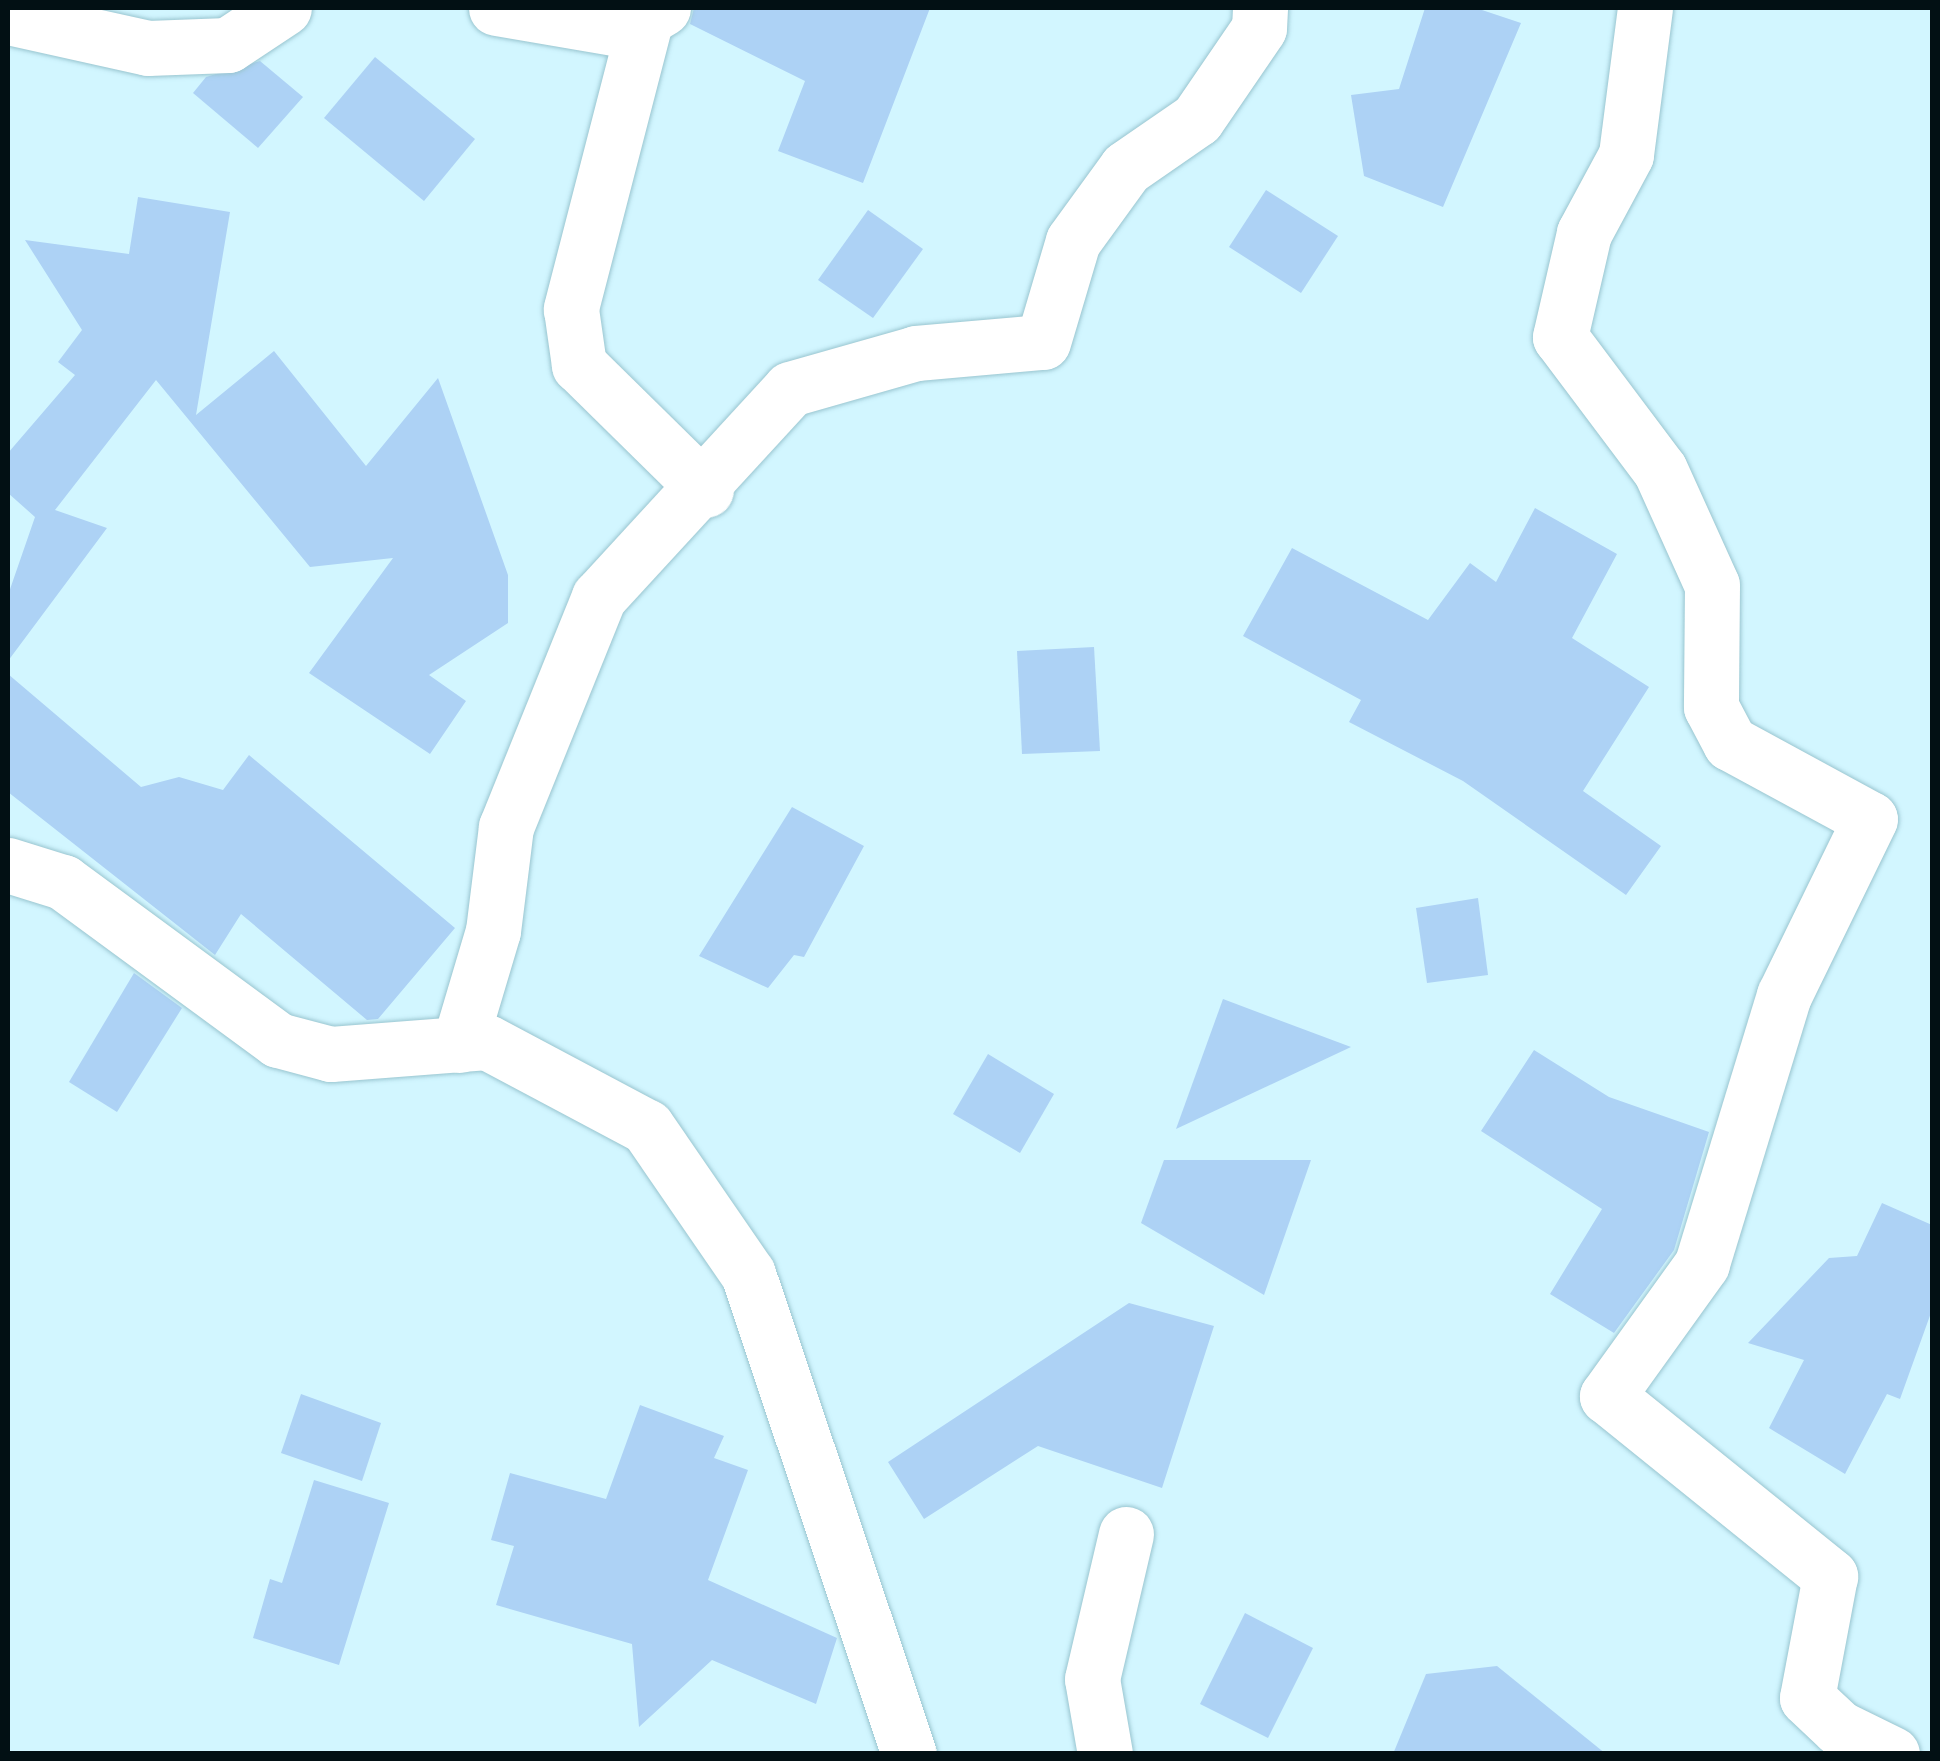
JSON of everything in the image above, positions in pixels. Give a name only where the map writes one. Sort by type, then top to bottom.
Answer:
[{"type":"street","points":[[8,17],[148,48],[228,45],[284,8]]},
{"type":"street","points":[[496,8],[626,30],[654,13]]},
{"type":"street","points":[[459,1045],[493,931],[506,828],[599,598],[706,490],[790,389],[916,353],[1044,342],[1073,241],[1126,168],[1197,119],[1260,28],[1260,8]]},
{"type":"street","points":[[1645,8],[1626,155],[1584,233],[1560,338],[1660,470],[1712,585],[1710,706],[1730,742],[1870,819],[1784,995],[1702,1264],[1606,1396],[1830,1576],[1806,1698],[1839,1728],[1892,1754]]},
{"type":"street","points":[[654,13],[571,308],[579,364],[706,490]]},
{"type":"street","points":[[8,865],[63,882],[146,951],[303,1050],[487,1042],[625,1112],[680,1166],[748,1274],[909,1754]]},
{"type":"street","points":[[1105,1754],[1092,1678],[1126,1534]]},
{"type":"building","points":[[694,8],[930,8],[863,183],[778,151],[805,81],[690,24]]},
{"type":"building","points":[[1425,8],[1476,8],[1521,23],[1443,207],[1364,176],[1351,95],[1399,89]]},
{"type":"building","points":[[375,57],[475,139],[424,201],[324,118]]},
{"type":"building","points":[[260,61],[303,97],[258,148],[193,93],[206,77]]},
{"type":"building","points":[[1266,190],[1338,236],[1301,293],[1229,247]]},
{"type":"building","points":[[138,197],[230,212],[196,415],[274,351],[366,466],[438,378],[508,575],[508,623],[429,675],[466,701],[430,754],[309,673],[393,558],[310,567],[156,380],[55,510],[107,528],[8,661],[8,595],[35,517],[8,493],[8,453],[75,375],[58,362],[82,330],[25,240],[129,254]]},
{"type":"building","points":[[868,210],[923,249],[873,318],[818,280]]},
{"type":"building","points":[[1535,508],[1617,554],[1572,638],[1649,687],[1583,791],[1661,846],[1626,895],[1463,781],[1349,722],[1361,700],[1243,636],[1292,548],[1428,620],[1470,563],[1496,582]]},
{"type":"building","points":[[1094,647],[1100,751],[1022,754],[1017,651]]},
{"type":"building","points":[[8,674],[141,787],[179,777],[223,790],[249,755],[455,928],[378,1019],[367,1020],[241,914],[215,955],[8,792]]},
{"type":"building","points":[[792,807],[864,846],[804,957],[794,955],[768,988],[699,956]]},
{"type":"building","points":[[1478,898],[1488,975],[1427,983],[1416,908]]},
{"type":"building","points":[[134,973],[182,1008],[117,1112],[69,1082]]},
{"type":"building","points":[[1223,999],[1351,1047],[1176,1129]]},
{"type":"building","points":[[1534,1050],[1609,1097],[1709,1132],[1674,1250],[1614,1333],[1550,1294],[1602,1209],[1481,1131]]},
{"type":"building","points":[[988,1054],[1054,1094],[1020,1153],[953,1114]]},
{"type":"building","points":[[1164,1160],[1311,1160],[1264,1295],[1141,1223]]},
{"type":"building","points":[[1882,1203],[1932,1225],[1932,1310],[1900,1399],[1887,1394],[1845,1474],[1769,1428],[1804,1360],[1748,1343],[1829,1258],[1857,1256]]},
{"type":"building","points":[[1129,1303],[1214,1326],[1162,1488],[1038,1446],[924,1519],[888,1462]]},
{"type":"building","points":[[301,1394],[381,1423],[362,1481],[281,1453]]},
{"type":"building","points":[[640,1405],[724,1436],[714,1458],[748,1470],[708,1580],[837,1638],[816,1704],[712,1660],[639,1727],[632,1644],[496,1605],[514,1546],[491,1540],[510,1473],[606,1499]]},
{"type":"building","points":[[314,1480],[389,1503],[339,1665],[253,1638],[270,1579],[282,1583]]},
{"type":"building","points":[[1245,1613],[1313,1648],[1268,1738],[1200,1704]]},
{"type":"building","points":[[1497,1666],[1606,1754],[1393,1754],[1426,1674]]}]
